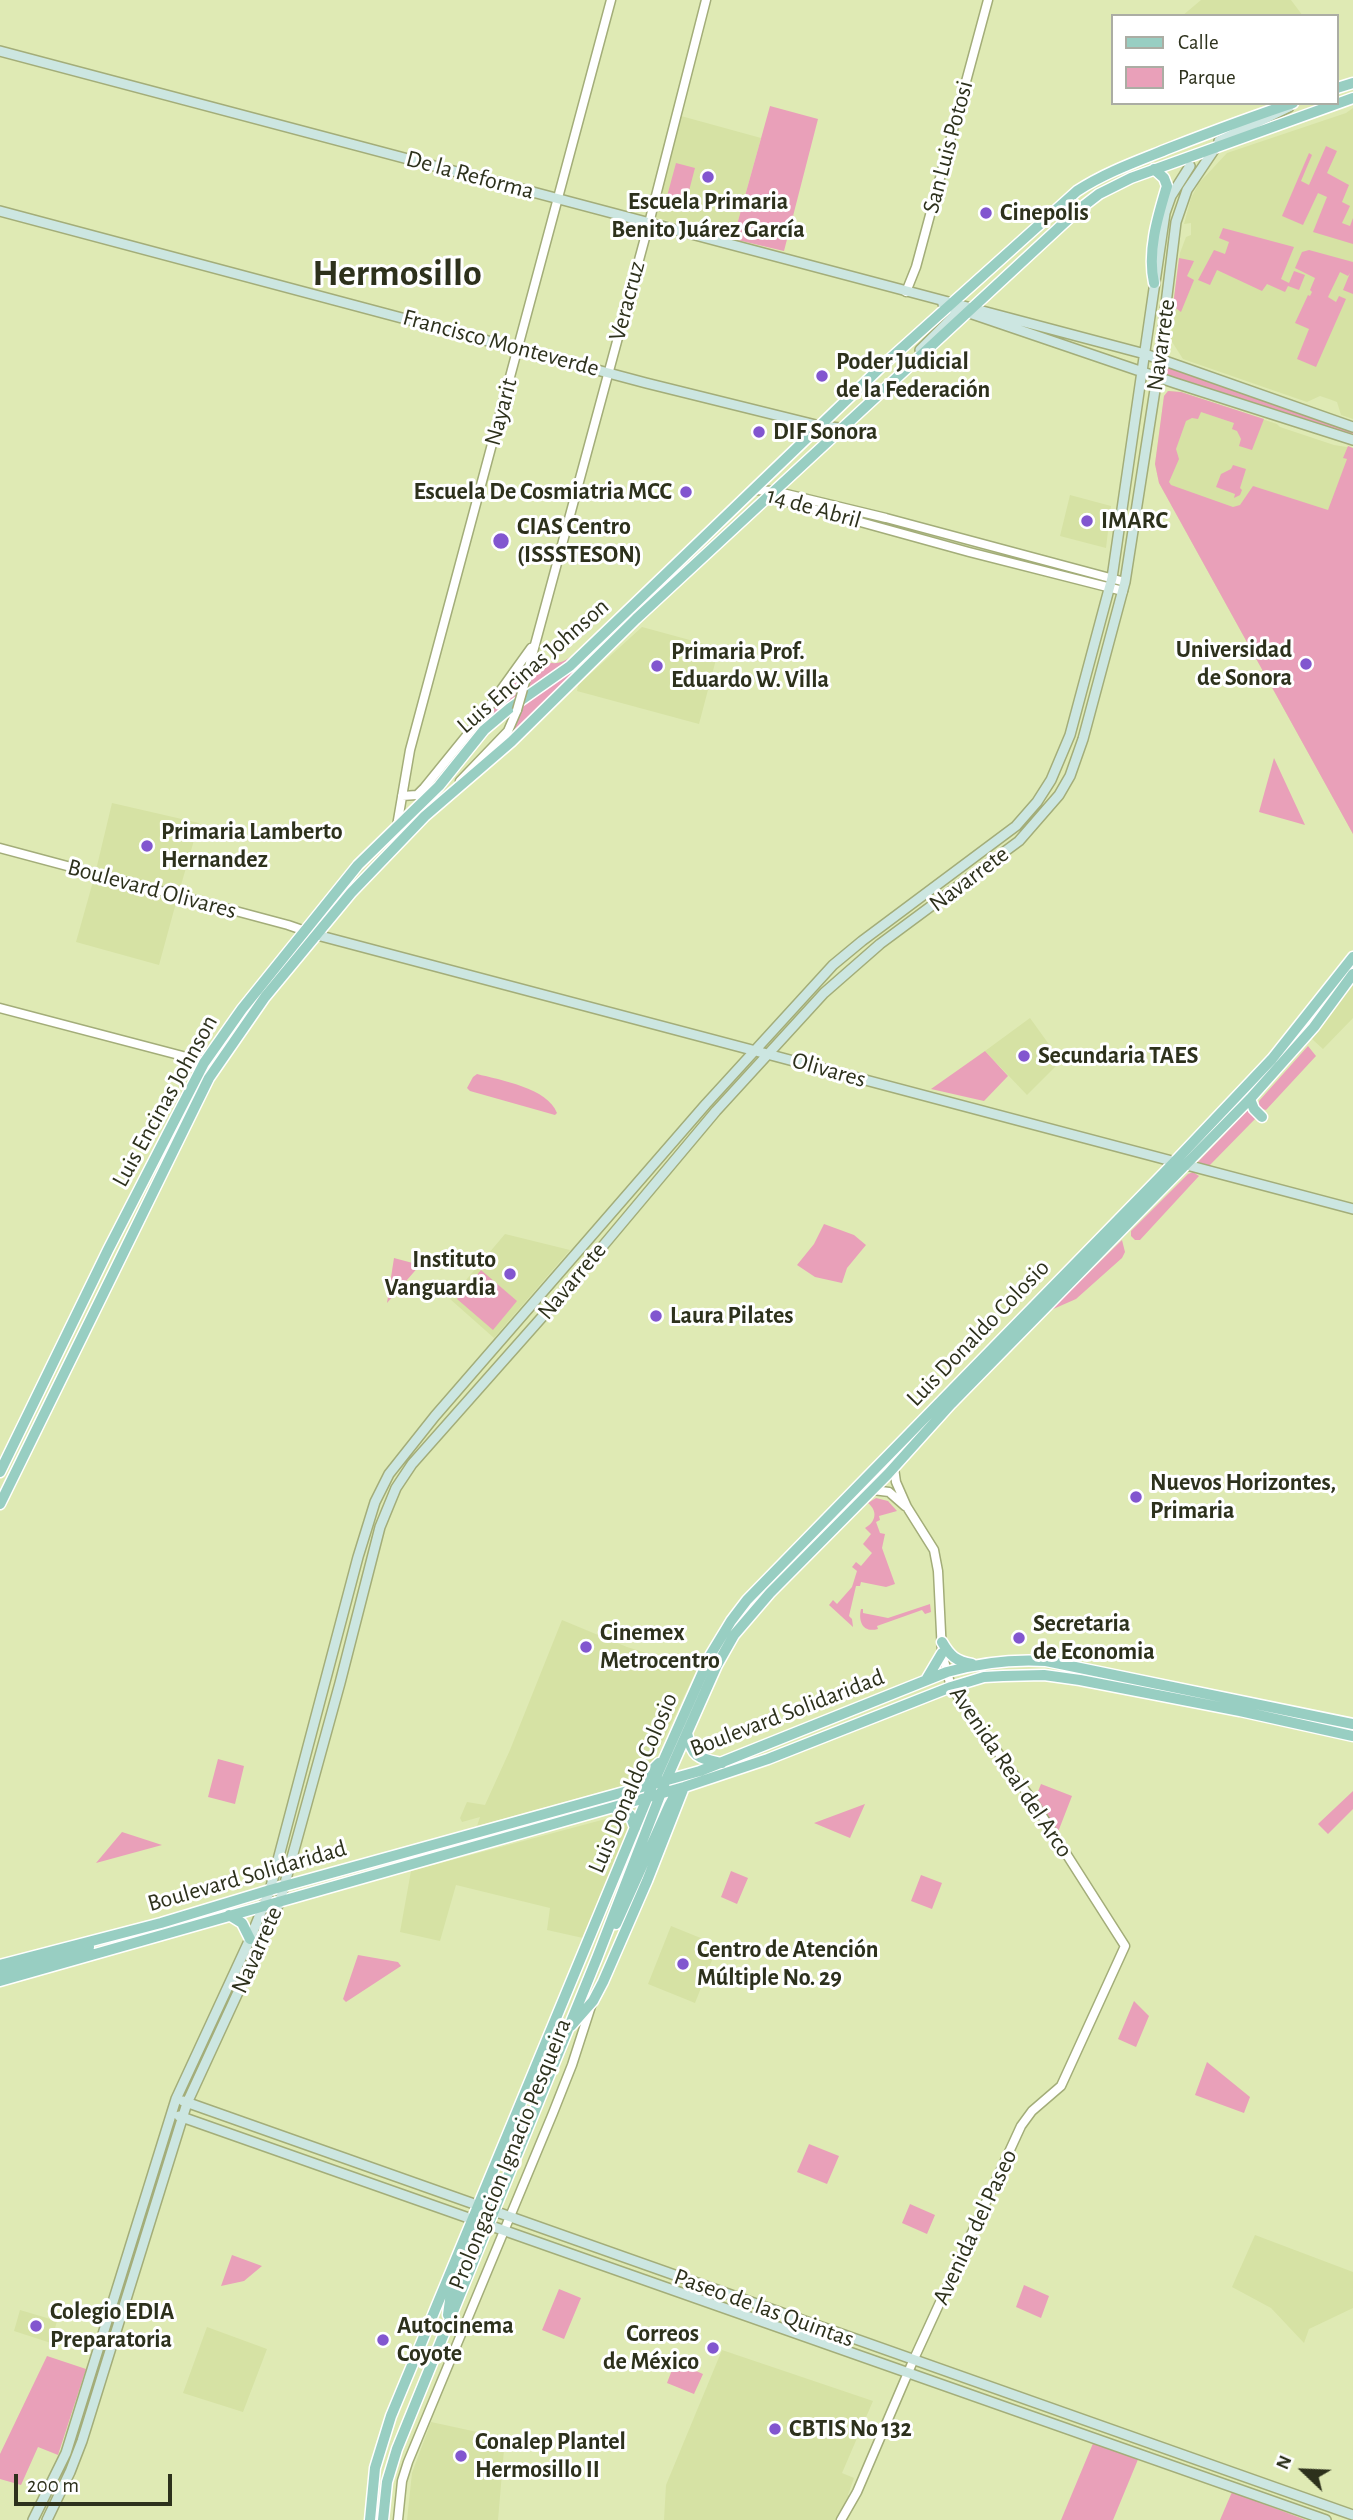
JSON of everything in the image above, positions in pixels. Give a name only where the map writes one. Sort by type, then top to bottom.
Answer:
[{"type":"main road","name":"De la Reforma","points":[[0,51],[955,306]]},
{"type":"main road","name":"Luis Encinas Johnson","points":[[0,1472],[204,1063],[232,1021],[358,865],[439,786],[484,730],[510,708],[570,666],[820,426],[955,306],[1015,246],[1077,191],[1102,175],[1228,125],[1287,105]]},
{"type":"main road","name":"Navarrete","points":[[47,2520],[75,2461],[187,2103],[280,1901],[341,1683],[380,1527],[391,1497],[407,1469],[566,1290],[716,1111],[840,977],[1019,841],[1052,805],[1070,776],[1080,749],[1124,586],[1157,377],[1179,212],[1193,178],[1217,144],[1291,105]]},
{"type":"main road","name":"Luis Encinas Johnson","points":[[0,1504],[217,1065],[242,1028],[366,875],[434,808],[511,742],[636,620],[909,365],[955,306],[1024,258],[1077,211],[1114,185],[1217,144],[1332,105]]},
{"type":"main road","name":"Navarrete","points":[[33,2520],[60,2467],[82,2403],[170,2113],[270,1890],[348,1594],[375,1502],[389,1474],[755,1049],[842,957],[1007,833],[1037,803],[1058,766],[1070,735],[1111,583],[1165,213],[1171,195],[1190,166]]},
{"type":"main road","points":[[1154,169],[1164,178],[1167,186],[1155,236],[1152,267],[1154,283]]},
{"type":"main road","name":"Francisco Monteverde","points":[[0,211],[697,396],[820,426],[840,428]]},
{"type":"main road","points":[[1015,246],[1024,258]]},
{"type":"main road","points":[[955,306],[1145,354],[1353,427]]},
{"type":"main road","points":[[955,306],[1157,377],[1353,440]]},
{"type":"main road","points":[[1163,330],[1169,354],[1186,369]]},
{"type":"main road","points":[[1147,331],[1161,345]]},
{"type":"main road","points":[[770,495],[787,458]]},
{"type":"main road","name":"Olivares","points":[[317,935],[1353,1209]]},
{"type":"main road","name":"Luis Donaldo Colosio","points":[[486,2209],[601,1948],[666,1780],[717,1665],[734,1636],[770,1593],[894,1468],[951,1404],[1165,1179],[1175,1162],[1272,1059],[1353,957]]},
{"type":"main road","name":"Luis Donaldo Colosio","points":[[486,2209],[647,1798],[707,1662],[731,1621],[747,1600],[857,1488],[1165,1179],[1186,1165],[1250,1099],[1314,1027],[1353,974]]},
{"type":"main road","points":[[232,1021],[242,1028]]},
{"type":"main road","points":[[1250,1099],[1254,1109],[1262,1117]]},
{"type":"main road","points":[[90,1289],[90,1307],[94,1312]]},
{"type":"main road","points":[[348,1594],[355,1597],[350,1619],[353,1627]]},
{"type":"main road","points":[[942,1642],[956,1659],[976,1665]]},
{"type":"main road","points":[[926,1681],[942,1653]]},
{"type":"main road","name":"Boulevard Solidaridad","points":[[0,1965],[161,1923],[722,1763],[947,1672],[976,1665],[999,1661],[1046,1661],[1353,1724]]},
{"type":"main road","name":"Boulevard Solidaridad","points":[[0,1982],[684,1787],[768,1759],[951,1686],[984,1678],[1044,1675],[1240,1710],[1353,1736]]},
{"type":"main road","points":[[687,1732],[696,1756],[722,1763]]},
{"type":"main road","points":[[631,1790],[667,1754]]},
{"type":"main road","points":[[601,1948],[609,1938],[671,1800],[684,1787]]},
{"type":"main road","name":"Prolongacion Ignacio Pesqueira","points":[[564,2033],[593,2001],[647,1881],[684,1787]]},
{"type":"main road","points":[[614,1808],[630,1815],[635,1828]]},
{"type":"main road","points":[[291,1810],[305,1814]]},
{"type":"main road","points":[[229,1915],[242,1923],[250,1939]]},
{"type":"main road","points":[[126,1946],[160,1928],[161,1923]]},
{"type":"main road","points":[[0,1973],[66,1954],[108,1937]]},
{"type":"main road","points":[[228,1986],[239,1990]]},
{"type":"main road","name":"Paseo de las Quintas","points":[[176,2099],[1353,2515]]},
{"type":"main road","name":"Paseo de las Quintas","points":[[170,2113],[1326,2520]]},
{"type":"main road","points":[[383,2520],[387,2482],[394,2458],[448,2322],[450,2295],[486,2209]]},
{"type":"main road","points":[[370,2520],[375,2468],[384,2435],[480,2223]]},
{"type":"main road","points":[[82,2403],[93,2406]]},
{"type":"street","name":"Nayarit","points":[[397,826],[410,750],[611,0]]},
{"type":"street","name":"Veracruz","points":[[434,808],[508,731],[517,710],[649,223],[706,0]]},
{"type":"street","name":"San Luis Potosi","points":[[906,292],[916,267],[988,0]]},
{"type":"street","name":"14 de Abril","points":[[753,491],[1124,586]]},
{"type":"street","points":[[402,796],[417,795],[424,788],[480,719],[535,643]]},
{"type":"street","name":"Boulevard Olivares","points":[[0,848],[305,930]]},
{"type":"street","name":"Olivares","points":[[305,930],[317,935]]},
{"type":"street","points":[[0,1008],[217,1065]]},
{"type":"street","name":"Avenida Real del Arco","points":[[894,1468],[896,1482],[907,1507],[934,1550],[938,1571],[942,1653],[951,1686],[1032,1800],[1125,1946]]},
{"type":"street","name":"Avenida Real del Arco","points":[[857,1488],[889,1492],[907,1507]]},
{"type":"street","name":"Avenida del Paseo","points":[[841,2520],[857,2492],[908,2371],[1021,2126],[1032,2111],[1063,2083],[1125,1946]]},
{"type":"street","name":"Prolongacion Ignacio Pesqueira","points":[[398,2520],[402,2481],[408,2462],[572,2065],[593,2001]]},
{"type":"shaded area","points":[[1201,0],[1291,0],[1302,14],[1184,14]]},
{"type":"shaded area","points":[[1353,108],[1353,419],[1341,415],[1337,402],[1329,399],[1320,396],[1307,402],[1183,359],[1169,337],[1180,253],[1186,237],[1191,235],[1191,223],[1184,224],[1191,198],[1199,183],[1227,153],[1346,113]]},
{"type":"shaded area","name":"Escuela Primaria Benito Juárez García","points":[[681,116],[761,138],[733,239],[655,217]]},
{"type":"shaded area","name":"Universidad de Sonora","points":[[1168,391],[1181,392],[1334,445],[1353,448],[1353,834],[1159,483],[1155,464],[1164,396]]},
{"type":"shaded area","name":"IMARC","points":[[1070,495],[1111,506],[1106,548],[1060,536]]},
{"type":"shaded area","name":"Primaria Prof. Eduardo W. Villa","points":[[642,627],[719,648],[699,724],[577,691],[578,685]]},
{"type":"shaded area","name":"Primaria Lamberto Hernandez","points":[[112,803],[199,823],[179,892],[96,870]]},
{"type":"shaded area","points":[[94,878],[177,899],[159,965],[76,942]]},
{"type":"shaded area","points":[[1353,984],[1353,1018],[1323,1049],[1312,1039]]},
{"type":"shaded area","name":"Secundaria TAES","points":[[1030,1018],[1061,1061],[1027,1095],[985,1051]]},
{"type":"shaded area","name":"Instituto Vanguardia","points":[[505,1234],[570,1250],[494,1338],[450,1299]]},
{"type":"shaded area","points":[[562,1620],[627,1647],[697,1669],[650,1768],[637,1780],[623,1786],[477,1826],[480,1817],[462,1822],[460,1818],[467,1802],[485,1805]]},
{"type":"shaded area","points":[[613,1817],[626,1818],[629,1827],[583,1938],[547,1930],[550,1908],[456,1885],[440,1941],[400,1932],[411,1871]]},
{"type":"shaded area","name":"Centro de Atención Múltiple No. 29","points":[[671,1926],[718,1945],[695,2003],[648,1984]]},
{"type":"shaded area","points":[[1255,2235],[1353,2272],[1353,2308],[1309,2329],[1304,2343],[1271,2308],[1232,2287]]},
{"type":"shaded area","name":"Colegio EDIA Preparatoria","points":[[20,2310],[57,2321],[51,2343],[14,2331]]},
{"type":"shaded area","points":[[207,2327],[267,2349],[243,2412],[183,2393]]},
{"type":"shaded area","name":"CBTIS No 132","points":[[722,2350],[873,2401],[842,2473],[854,2478],[848,2495],[851,2497],[838,2520],[664,2520],[666,2485]]},
{"type":"shaded area","name":"Conalep Plantel Hermosillo II","points":[[431,2422],[505,2438],[498,2520],[407,2520],[412,2473]]},
{"type":"green space","points":[[770,106],[818,119],[784,251],[733,239]]},
{"type":"green space","points":[[1326,146],[1337,151],[1327,173],[1349,185],[1342,202],[1350,206],[1342,223],[1350,226],[1353,218],[1353,244],[1313,232],[1327,197],[1318,193],[1303,225],[1282,216],[1309,153],[1312,155],[1301,181],[1309,185]]},
{"type":"green space","points":[[676,163],[695,168],[685,206],[666,200]]},
{"type":"green space","points":[[1223,228],[1294,247],[1281,279],[1289,283],[1294,271],[1305,275],[1299,290],[1288,286],[1285,292],[1267,284],[1262,291],[1217,270],[1210,285],[1198,280],[1214,250],[1225,254],[1229,242],[1219,238]]},
{"type":"green space","points":[[1309,250],[1353,262],[1353,294],[1343,290],[1350,273],[1348,276],[1340,272],[1328,297],[1336,302],[1339,296],[1346,299],[1316,367],[1297,359],[1309,329],[1295,323],[1312,292],[1310,290],[1315,278],[1295,268],[1302,252]]},
{"type":"green space","points":[[1179,258],[1194,261],[1187,276],[1194,280],[1181,312],[1173,306]]},
{"type":"green space","points":[[1164,362],[1353,431],[1353,437],[1162,373]]},
{"type":"green space","name":"Universidad de Sonora","points":[[1168,391],[1181,392],[1264,419],[1252,450],[1239,446],[1241,439],[1237,431],[1232,429],[1234,423],[1201,412],[1198,419],[1186,421],[1176,449],[1179,459],[1169,482],[1171,485],[1233,507],[1240,505],[1253,486],[1328,510],[1347,459],[1343,458],[1348,446],[1353,448],[1353,834],[1159,483],[1155,464],[1164,396]]},
{"type":"green space","points":[[1233,465],[1246,469],[1240,495],[1234,498],[1235,494],[1216,487],[1221,474]]},
{"type":"green space","points":[[619,624],[623,625],[516,731],[512,728],[522,702]]},
{"type":"green space","points":[[587,644],[573,661],[526,692],[536,654],[543,660],[556,663],[569,658]]},
{"type":"green space","points":[[527,660],[516,697],[483,726],[428,793],[428,788]]},
{"type":"green space","points":[[1274,758],[1305,825],[1259,812]]},
{"type":"green space","points":[[1308,1046],[1316,1056],[1266,1110],[1259,1108],[1259,1101]]},
{"type":"green space","points":[[985,1051],[1008,1076],[984,1101],[931,1089]]},
{"type":"green space","points":[[477,1074],[534,1091],[552,1104],[557,1113],[555,1115],[470,1091],[467,1088]]},
{"type":"green space","points":[[1250,1108],[1256,1118],[1209,1166],[1198,1162]]},
{"type":"green space","points":[[1193,1172],[1199,1176],[1140,1240],[1135,1240],[1131,1231]]},
{"type":"green space","points":[[824,1224],[854,1235],[866,1245],[847,1268],[842,1283],[815,1277],[797,1265],[814,1244]]},
{"type":"green space","points":[[1122,1240],[1125,1252],[1122,1258],[1076,1299],[1051,1310]]},
{"type":"green space","points":[[394,1258],[420,1265],[387,1303]]},
{"type":"green space","points":[[481,1270],[517,1301],[493,1330],[457,1299]]},
{"type":"green space","points":[[876,1498],[888,1501],[897,1511],[879,1516],[880,1520],[876,1522],[880,1533],[885,1534],[882,1548],[895,1584],[886,1587],[861,1582],[860,1586],[856,1586],[849,1616],[853,1627],[829,1605],[833,1600],[837,1604],[852,1587],[857,1571],[852,1567],[856,1562],[861,1566],[872,1553],[863,1544],[871,1534],[865,1528],[872,1523],[874,1516],[868,1503]]},
{"type":"green space","points":[[930,1604],[931,1612],[925,1614],[922,1610],[877,1626],[878,1629],[873,1630],[865,1628],[860,1618],[861,1609],[863,1613],[888,1618]]},
{"type":"green space","points":[[218,1759],[244,1766],[235,1804],[208,1797]]},
{"type":"green space","points":[[1041,1784],[1072,1796],[1058,1832],[1035,1799]]},
{"type":"green space","points":[[1353,1791],[1353,1809],[1328,1834],[1318,1824]]},
{"type":"green space","points":[[865,1804],[850,1838],[814,1823]]},
{"type":"green space","points":[[122,1832],[162,1845],[96,1863]]},
{"type":"green space","points":[[731,1871],[748,1878],[737,1904],[721,1897]]},
{"type":"green space","points":[[921,1875],[942,1883],[932,1909],[911,1901]]},
{"type":"green space","points":[[358,1955],[398,1962],[401,1966],[346,2002],[343,1999]]},
{"type":"green space","points":[[1134,2001],[1149,2016],[1136,2047],[1118,2039]]},
{"type":"green space","points":[[1207,2062],[1250,2097],[1244,2113],[1195,2095]]},
{"type":"green space","points":[[809,2144],[839,2156],[827,2184],[797,2172]]},
{"type":"green space","points":[[910,2204],[935,2215],[927,2234],[902,2223]]},
{"type":"green space","points":[[232,2255],[262,2266],[244,2281],[221,2286]]},
{"type":"green space","points":[[1024,2285],[1049,2296],[1041,2318],[1016,2307]]},
{"type":"green space","points":[[559,2289],[581,2298],[564,2339],[542,2330]]},
{"type":"green space","points":[[47,2356],[86,2369],[58,2455],[38,2447],[21,2485],[0,2479],[0,2454]]},
{"type":"green space","points":[[675,2362],[703,2374],[694,2394],[667,2383]]},
{"type":"green space","points":[[1094,2441],[1139,2457],[1113,2520],[1061,2520]]},
{"type":"green space","points":[[1232,2492],[1306,2520],[1220,2520]]},
{"type":"place","name":"Escuela Primaria Benito Juárez García","points":[[708,177]]},
{"type":"place","name":"Cinepolis","points":[[986,213]]},
{"type":"place","name":"Poder Judicial de la Federación","points":[[822,376]]},
{"type":"place","name":"DIF Sonora","points":[[759,432]]},
{"type":"place","name":"Escuela De Cosmiatria MCC","points":[[686,492]]},
{"type":"place","name":"IMARC","points":[[1087,521]]},
{"type":"place","name":"CIAS Centro (ISSSTESON)","points":[[501,541]]},
{"type":"place","name":"Universidad de Sonora","points":[[1306,664]]},
{"type":"place","name":"Primaria Prof. Eduardo W. Villa","points":[[657,666]]},
{"type":"place","name":"Primaria Lamberto Hernandez","points":[[147,846]]},
{"type":"place","name":"Secundaria TAES","points":[[1024,1056]]},
{"type":"place","name":"Instituto Vanguardia","points":[[510,1274]]},
{"type":"place","name":"Laura Pilates","points":[[656,1316]]},
{"type":"place","name":"Nuevos Horizontes, Primaria","points":[[1136,1497]]},
{"type":"place","name":"Secretaria de Economia","points":[[1019,1638]]},
{"type":"place","name":"Cinemex Metrocentro","points":[[586,1647]]},
{"type":"place","name":"Centro de Atención Múltiple No. 29","points":[[683,1964]]},
{"type":"place","name":"Colegio EDIA Preparatoria","points":[[36,2326]]},
{"type":"place","name":"Autocinema Coyote","points":[[383,2340]]},
{"type":"place","name":"Correos de México","points":[[713,2348]]},
{"type":"place","name":"CBTIS No 132","points":[[775,2429]]},
{"type":"place","name":"Conalep Plantel Hermosillo II","points":[[461,2456]]},
{"type":"district","name":"Hermosillo","points":[[397,274]]}]
